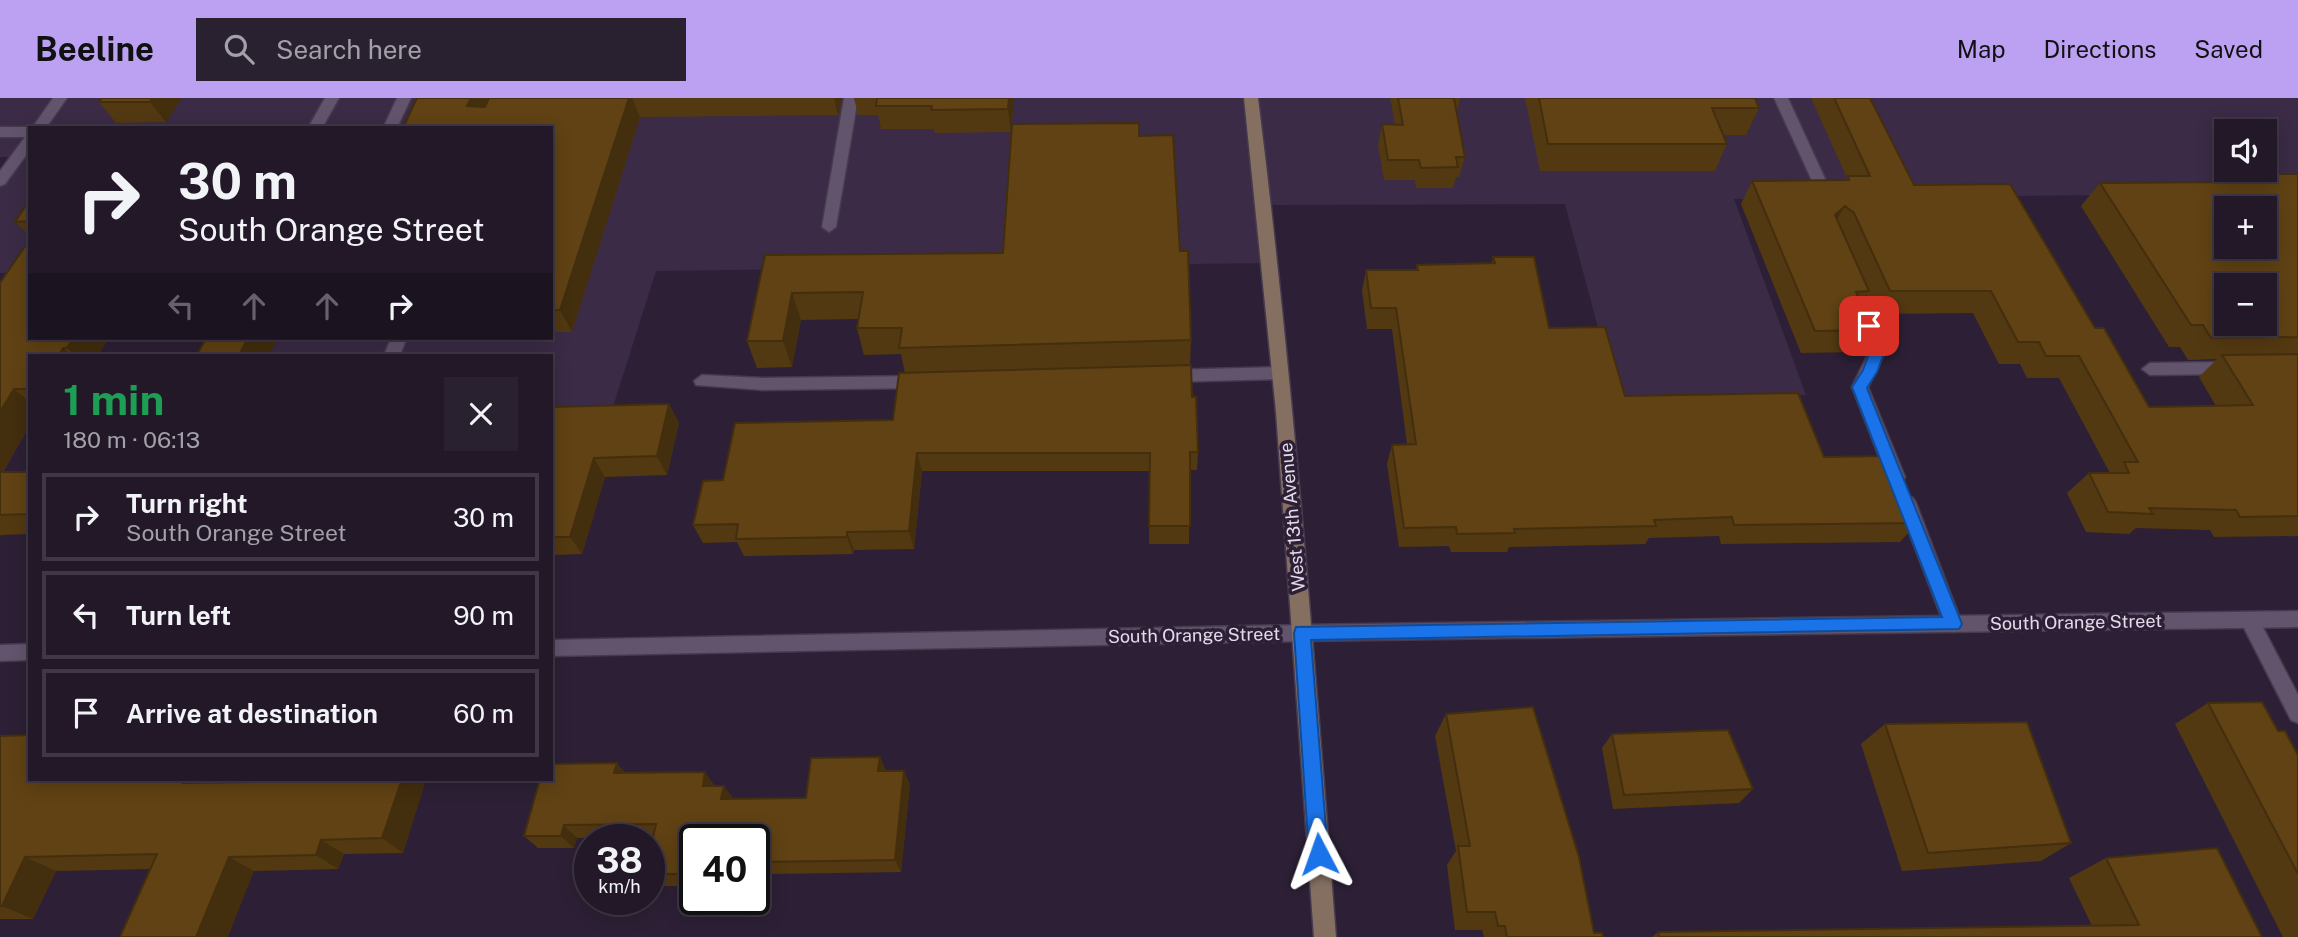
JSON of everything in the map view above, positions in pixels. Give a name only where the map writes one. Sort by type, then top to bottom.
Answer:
[{"type":"street","points":[[40,126],[60,98]]},
{"type":"street","points":[[316,126],[332,98]]},
{"type":"street","points":[[391,126],[404,98]]},
{"type":"street","points":[[829,227],[851,98]]},
{"type":"street","name":"West 13th Avenue","points":[[1251,98],[1265,205],[1280,373],[1325,937]]},
{"type":"street","points":[[1781,98],[1820,183]]},
{"type":"street","points":[[0,132],[28,132]]},
{"type":"street","points":[[0,181],[28,143]]},
{"type":"street","points":[[1857,299],[1879,348],[1870,372],[1860,387],[1953,624]]},
{"type":"street","points":[[2150,369],[2244,368]]},
{"type":"street","points":[[1149,377],[1280,373]]},
{"type":"street","points":[[702,382],[942,382]]},
{"type":"street","name":"South Orange Street","points":[[553,648],[1302,633],[2298,619]]},
{"type":"street","points":[[2249,620],[2298,714]]},
{"type":"street","points":[[0,653],[28,652]]},
{"type":"shaded area","points":[[0,98],[2298,98],[2298,193],[1734,199],[1806,395],[1616,395],[1565,204],[1266,205],[1270,263],[656,271],[612,410],[553,410],[553,354],[219,354],[226,340],[553,340],[553,126],[28,126],[28,273],[0,273],[0,181],[16,157],[0,157]]},
{"type":"building","points":[[102,98],[152,98],[150,102],[99,102]]},
{"type":"building","points":[[417,98],[471,98],[467,106],[485,107],[489,98],[629,98],[560,310],[553,310],[553,126],[404,126]]},
{"type":"building","points":[[877,98],[1009,98],[1008,109],[931,110],[932,106],[876,106]]},
{"type":"building","points":[[1398,98],[1454,98],[1465,157],[1456,157],[1458,167],[1421,168],[1419,160],[1388,160],[1382,124],[1403,125]]},
{"type":"building","points":[[1539,98],[1755,98],[1759,108],[1712,108],[1727,144],[1548,144]]},
{"type":"building","points":[[1834,98],[1870,98],[1914,185],[2010,184],[2095,328],[2104,328],[2149,407],[2253,405],[2222,355],[2298,354],[2298,516],[2240,517],[2236,510],[2149,508],[2153,514],[2108,512],[2089,473],[2129,473],[2124,462],[2138,462],[2079,356],[2046,356],[2039,342],[2018,342],[1991,291],[1890,291],[1854,213],[1845,206],[1835,215],[1869,291],[1856,292],[1874,330],[1815,331],[1752,181],[1849,180],[1848,176],[1870,176]]},
{"type":"building","points":[[1139,123],[1139,136],[1173,135],[1180,251],[1188,251],[1191,340],[899,348],[902,328],[857,328],[863,292],[792,293],[783,341],[747,341],[765,255],[1003,253],[1012,124]]},
{"type":"building","points":[[2277,174],[2298,174],[2298,337],[2211,338],[2203,325],[2191,325],[2100,183],[2277,182]]},
{"type":"building","points":[[28,202],[28,221],[15,222]]},
{"type":"building","points":[[28,242],[28,340],[72,340],[60,354],[28,354],[28,389],[14,389],[0,412],[0,283]]},
{"type":"building","points":[[1493,257],[1534,257],[1549,328],[1605,327],[1625,396],[1798,393],[1824,457],[1888,456],[1917,523],[1734,525],[1732,517],[1654,520],[1656,526],[1514,529],[1515,533],[1457,534],[1456,527],[1404,528],[1392,445],[1416,444],[1396,308],[1371,308],[1366,270],[1418,270],[1417,265],[1495,263]]},
{"type":"building","points":[[205,340],[247,340],[240,354],[198,354]]},
{"type":"building","points":[[1191,365],[1192,397],[1196,397],[1198,452],[1190,452],[1190,526],[1149,526],[1150,453],[917,453],[909,531],[847,532],[847,537],[736,539],[738,524],[693,525],[703,481],[723,480],[735,423],[893,420],[899,373]]},
{"type":"building","points":[[669,404],[657,456],[594,458],[570,537],[553,537],[553,407]]},
{"type":"building","points":[[0,472],[28,472],[28,514],[0,515]]},
{"type":"building","points":[[2262,702],[2278,731],[2285,731],[2298,755],[2298,874],[2208,703]]},
{"type":"building","points":[[1533,707],[1579,857],[1594,933],[1602,933],[1603,937],[1507,937],[1505,926],[1498,926],[1495,912],[1467,912],[1458,846],[1470,846],[1446,714]]},
{"type":"building","points":[[2027,722],[2071,843],[1928,853],[1885,724]]},
{"type":"building","points":[[1728,730],[1753,789],[1624,795],[1612,734]]},
{"type":"building","points":[[28,735],[28,781],[401,781],[382,838],[321,840],[316,855],[229,857],[196,937],[120,937],[157,854],[25,857],[0,906],[0,736]]},
{"type":"building","points":[[880,757],[878,771],[904,771],[895,860],[770,862],[770,824],[679,824],[679,874],[665,874],[665,824],[574,824],[564,825],[561,836],[524,836],[539,781],[553,781],[553,764],[617,763],[614,773],[705,772],[703,786],[724,786],[721,799],[806,798],[811,758]]},
{"type":"building","points":[[2217,848],[2262,937],[1659,937],[1658,932],[2139,925],[2106,858]]},
{"type":"route","points":[[1319,854],[1302,633],[1953,624],[1860,387],[1870,372],[1879,348],[1869,326]]}]
